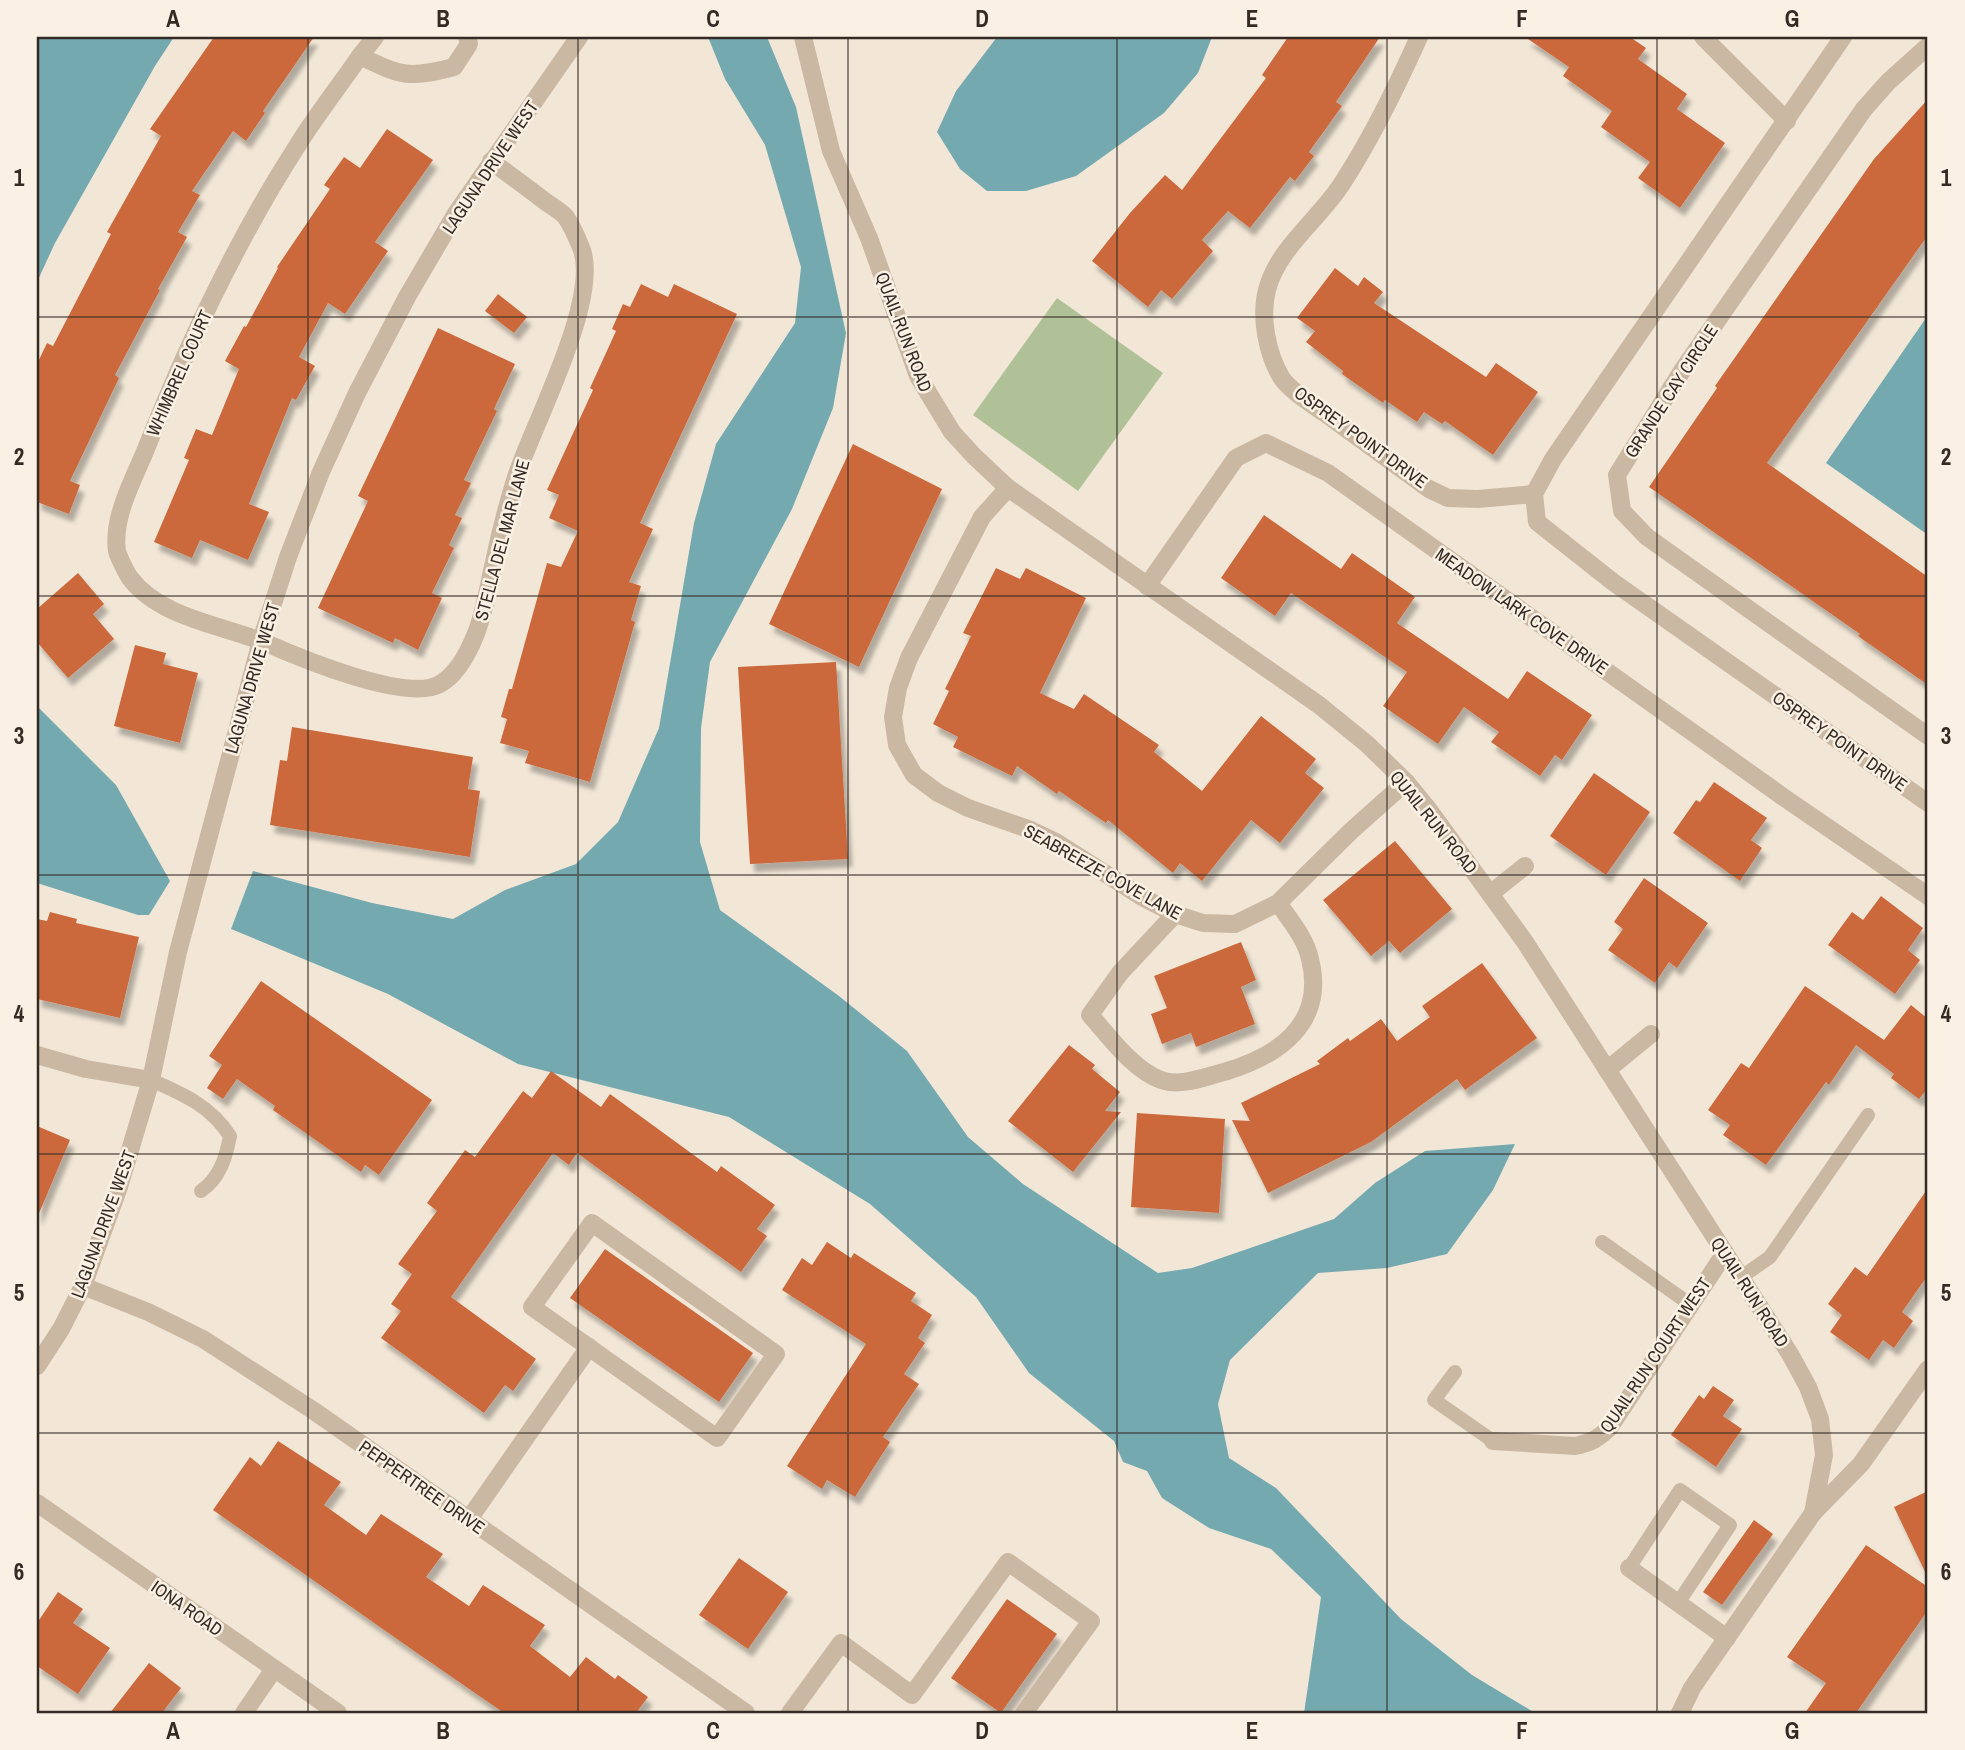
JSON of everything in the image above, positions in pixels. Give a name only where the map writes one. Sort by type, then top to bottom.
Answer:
[{"type":"street","name":"WHIMBREL COURT","points":[[261,641],[210,625],[150,597],[130,578],[117,551],[119,523],[160,412],[204,313],[251,222],[293,153],[375,37]]},
{"type":"street","points":[[360,56],[398,74],[426,75],[454,67],[469,44],[467,37]]},
{"type":"street","name":"LAGUNA DRIVE WEST","points":[[37,1366],[61,1329],[83,1286],[119,1187],[151,1080],[178,952],[261,641],[288,557],[321,472],[357,393],[407,297],[491,161],[579,37]]},
{"type":"street","name":"QUAIL RUN ROAD","points":[[803,37],[831,151],[869,238],[918,376],[952,432],[1008,488],[1345,724],[1406,782],[1525,942],[1790,1354],[1808,1387],[1820,1419],[1824,1455],[1813,1513],[1692,1688],[1680,1713]]},
{"type":"street","name":"OSPREY POINT DRIVE","points":[[1419,37],[1394,93],[1343,183],[1281,259],[1267,290],[1265,321],[1270,352],[1282,379],[1429,489],[1448,498],[1534,494],[1537,522],[1614,582],[1928,803]]},
{"type":"street","points":[[1703,37],[1787,121]]},
{"type":"street","points":[[1534,494],[1561,448],[1843,37]]},
{"type":"street","name":"GRANDE CAY CIRCLE","points":[[1928,46],[1888,82],[1864,109],[1682,371],[1617,475],[1622,511],[1647,537],[1928,736]]},
{"type":"street","name":"STELLA DEL MAR LANE","points":[[261,641],[306,661],[405,690],[426,690],[443,683],[462,662],[474,638],[485,607],[517,475],[568,346],[579,311],[584,278],[583,252],[564,215],[491,161]]},
{"type":"street","name":"MEADOW LARK COVE DRIVE","points":[[1147,586],[1236,458],[1266,443],[1328,473],[1778,793],[1928,896]]},
{"type":"street","name":"SEABREEZE COVE LANE","points":[[1008,488],[982,517],[909,658],[898,688],[893,717],[897,745],[914,775],[938,793],[968,808],[1031,830],[1056,842],[1142,897],[1175,914],[1203,923],[1235,924],[1278,903],[1351,831],[1406,782]]},
{"type":"street","points":[[1490,894],[1525,866]]},
{"type":"street","points":[[1175,914],[1120,973],[1090,1015],[1132,1062],[1161,1080],[1190,1082],[1252,1064],[1283,1045],[1304,1022],[1314,992],[1310,957],[1278,903]]},
{"type":"street","points":[[1607,1070],[1651,1034]]},
{"type":"street","points":[[37,1055],[86,1069],[151,1080]]},
{"type":"street","points":[[592,1223],[776,1354],[717,1437],[589,1347],[532,1307],[592,1223]]},
{"type":"street","name":"QUAIL RUN COURT WEST","points":[[1493,1441],[1575,1446],[1588,1444],[1599,1438],[1609,1428],[1725,1254]]},
{"type":"street","name":"PEPPERTREE DRIVE","points":[[83,1286],[148,1312],[202,1339],[314,1411],[746,1713]]},
{"type":"street","points":[[468,1519],[589,1347]]},
{"type":"street","points":[[1813,1513],[1861,1464],[1928,1369]]},
{"type":"street","name":"IONA ROAD","points":[[37,1503],[338,1713]]},
{"type":"street","points":[[790,1713],[841,1643],[912,1695],[1008,1562],[1091,1621],[1024,1713]]},
{"type":"street","points":[[1629,1568],[1727,1638]]},
{"type":"street","points":[[244,1713],[274,1669]]},
{"type":"lane","points":[[151,1080],[194,1100],[220,1120],[230,1136],[225,1160],[208,1186],[201,1191]]},
{"type":"lane","points":[[1740,1278],[1770,1258],[1868,1115]]},
{"type":"lane","points":[[1602,1242],[1691,1305]]},
{"type":"lane","points":[[1455,1372],[1434,1399],[1493,1441]]},
{"type":"lane","points":[[1629,1568],[1680,1490],[1730,1525],[1678,1603]]},
{"type":"green space","points":[[1057,298],[1163,373],[1078,491],[973,415]]},
{"type":"water","points":[[37,37],[174,37],[55,243],[37,282]]},
{"type":"water","points":[[708,37],[767,37],[796,107],[846,333],[833,408],[792,509],[710,662],[701,728],[700,842],[720,910],[839,996],[907,1051],[968,1137],[1023,1184],[1158,1273],[1192,1268],[1334,1219],[1375,1183],[1425,1151],[1515,1144],[1493,1190],[1447,1254],[1387,1268],[1318,1273],[1230,1360],[1218,1404],[1229,1458],[1276,1488],[1401,1619],[1472,1675],[1535,1713],[1304,1713],[1321,1597],[1271,1549],[1209,1528],[1162,1498],[1147,1471],[1123,1462],[1114,1441],[1029,1373],[976,1297],[870,1204],[729,1117],[518,1064],[388,994],[231,929],[253,871],[372,903],[453,919],[505,890],[576,864],[618,822],[659,728],[694,523],[716,444],[795,323],[801,267],[765,145],[725,79]]},
{"type":"water","points":[[997,37],[1212,37],[1198,73],[1164,113],[1076,176],[1026,191],[987,191],[960,169],[937,132],[956,91]]},
{"type":"water","points":[[1928,315],[1928,535],[1826,463]]},
{"type":"water","points":[[37,706],[116,785],[170,881],[149,915],[138,915],[37,883]]},
{"type":"building","points":[[214,37],[314,37],[263,111],[265,113],[246,141],[233,131],[192,191],[200,195],[178,232],[187,237],[115,375],[119,378],[70,481],[80,485],[69,514],[37,502],[37,364],[47,343],[53,346],[111,234],[107,232],[161,136],[150,129]]},
{"type":"building","points":[[1288,37],[1380,37],[1336,102],[1342,106],[1309,152],[1314,156],[1295,181],[1290,177],[1250,228],[1228,211],[1202,240],[1213,251],[1172,299],[1161,290],[1148,307],[1092,261],[1165,175],[1182,190],[1266,78],[1262,75]]},
{"type":"building","points":[[1525,37],[1630,37],[1646,48],[1638,59],[1687,94],[1677,109],[1725,143],[1680,208],[1638,178],[1650,162],[1601,127],[1612,111],[1563,76],[1569,67]]},
{"type":"building","points":[[1928,99],[1928,235],[1767,463],[1928,577],[1928,685],[1858,636],[1860,634],[1649,487],[1717,388],[1715,386],[1874,159]]},
{"type":"building","points":[[387,129],[433,160],[375,242],[388,251],[345,314],[328,303],[299,357],[315,366],[296,400],[292,398],[249,504],[269,512],[248,560],[200,540],[192,558],[154,542],[189,460],[184,458],[196,429],[212,435],[239,369],[225,361],[277,267],[330,189],[324,185],[344,157],[360,168]]},
{"type":"building","points":[[1335,268],[1358,286],[1364,277],[1383,292],[1374,303],[1486,377],[1496,363],[1538,392],[1493,455],[1445,421],[1442,424],[1424,412],[1417,422],[1385,400],[1383,403],[1342,374],[1343,371],[1306,342],[1315,331],[1297,318]]},
{"type":"building","points":[[641,284],[668,297],[674,284],[737,314],[640,523],[653,529],[629,582],[641,586],[631,620],[635,622],[590,782],[525,763],[529,751],[500,743],[507,719],[501,717],[509,689],[512,689],[547,563],[561,567],[578,531],[549,518],[559,495],[547,490],[593,390],[590,388],[616,331],[612,329],[623,304],[630,307]]},
{"type":"building","points":[[498,294],[527,317],[514,333],[485,311]]},
{"type":"building","points":[[438,328],[515,364],[494,409],[497,411],[464,480],[471,483],[455,515],[462,518],[449,545],[454,548],[432,593],[442,598],[418,650],[395,638],[393,643],[318,608],[368,501],[358,496]]},
{"type":"building","points":[[853,444],[942,489],[859,667],[769,624]]},
{"type":"building","points":[[1264,515],[1341,569],[1352,553],[1415,597],[1397,623],[1508,699],[1527,671],[1592,715],[1562,760],[1555,755],[1540,776],[1491,742],[1499,732],[1464,707],[1438,744],[1383,706],[1407,672],[1291,593],[1275,616],[1221,578]]},
{"type":"building","points":[[996,568],[1020,579],[1026,568],[1086,598],[1040,693],[1074,709],[1084,694],[1159,745],[1154,752],[1202,791],[1261,716],[1316,759],[1305,773],[1324,788],[1280,843],[1251,820],[1202,881],[1180,863],[1173,873],[1108,820],[1106,823],[1059,791],[1057,794],[1017,766],[1012,776],[953,747],[958,737],[933,724],[949,691],[945,689],[971,636],[963,633]]},
{"type":"building","points":[[78,573],[104,604],[93,614],[114,639],[68,678],[37,642],[37,609]]},
{"type":"building","points":[[135,645],[166,653],[163,664],[198,673],[180,743],[114,726]]},
{"type":"building","points":[[836,662],[848,859],[750,864],[738,667]]},
{"type":"building","points":[[292,727],[473,757],[468,789],[480,791],[470,857],[270,825],[280,760],[287,761]]},
{"type":"building","points":[[1594,773],[1650,812],[1606,875],[1550,836]]},
{"type":"building","points":[[1714,782],[1767,818],[1751,840],[1762,848],[1740,881],[1673,833],[1696,800],[1700,802]]},
{"type":"building","points":[[1395,841],[1452,909],[1400,953],[1389,941],[1371,956],[1323,900]]},
{"type":"building","points":[[1644,878],[1708,923],[1677,968],[1669,962],[1655,983],[1608,950],[1623,929],[1614,922]]},
{"type":"building","points":[[1881,896],[1923,928],[1908,950],[1920,960],[1895,994],[1828,945],[1852,912],[1863,920]]},
{"type":"building","points":[[50,912],[77,919],[76,923],[139,937],[120,1018],[37,999],[37,919],[47,921]]},
{"type":"building","points":[[1241,942],[1256,980],[1241,987],[1255,1024],[1196,1047],[1191,1033],[1162,1044],[1151,1014],[1167,1008],[1154,976]]},
{"type":"building","points":[[1482,963],[1537,1038],[1465,1090],[1457,1079],[1371,1142],[1268,1193],[1232,1120],[1250,1121],[1241,1103],[1320,1064],[1317,1061],[1348,1038],[1350,1041],[1381,1019],[1397,1041],[1430,1017],[1422,1006]]},
{"type":"building","points":[[261,981],[432,1100],[379,1175],[365,1165],[361,1172],[273,1110],[275,1106],[237,1079],[223,1099],[207,1088],[222,1065],[209,1056]]},
{"type":"building","points":[[1805,986],[1884,1040],[1911,1005],[1928,1019],[1928,1088],[1919,1099],[1891,1078],[1894,1074],[1856,1045],[1829,1085],[1826,1082],[1766,1165],[1723,1135],[1730,1125],[1708,1110],[1741,1063],[1749,1068]]},
{"type":"building","points":[[1069,1045],[1095,1065],[1092,1069],[1120,1092],[1105,1111],[1121,1112],[1073,1172],[1008,1121]]},
{"type":"building","points":[[551,1071],[601,1107],[610,1094],[717,1172],[721,1166],[775,1205],[757,1229],[767,1236],[741,1272],[577,1153],[569,1165],[553,1153],[451,1297],[536,1359],[513,1391],[505,1385],[484,1413],[381,1338],[401,1311],[391,1304],[412,1274],[398,1264],[437,1211],[427,1203],[465,1150],[475,1157],[523,1091],[532,1098]]},
{"type":"building","points":[[1137,1113],[1225,1119],[1219,1213],[1131,1207]]},
{"type":"building","points":[[37,1126],[70,1140],[37,1218]]},
{"type":"building","points":[[1928,1188],[1928,1275],[1902,1312],[1913,1321],[1894,1348],[1883,1340],[1869,1360],[1830,1332],[1842,1315],[1828,1304],[1855,1267],[1867,1276]]},
{"type":"building","points":[[827,1242],[851,1258],[854,1253],[916,1293],[911,1301],[932,1315],[918,1338],[925,1343],[904,1374],[919,1384],[883,1437],[890,1442],[855,1497],[827,1480],[822,1489],[787,1466],[866,1344],[782,1290],[802,1258],[812,1265]]},
{"type":"building","points":[[605,1249],[753,1353],[719,1402],[570,1298]]},
{"type":"building","points":[[1713,1386],[1734,1400],[1723,1416],[1742,1429],[1716,1467],[1671,1435],[1699,1395],[1704,1399]]},
{"type":"building","points":[[278,1441],[341,1482],[324,1505],[366,1535],[381,1514],[443,1554],[426,1577],[469,1606],[483,1585],[545,1625],[530,1646],[570,1677],[586,1657],[615,1679],[618,1675],[648,1697],[636,1713],[504,1713],[417,1653],[213,1510],[250,1457],[261,1466]]},
{"type":"building","points":[[1928,1491],[1928,1578],[1894,1507]]},
{"type":"building","points":[[1754,1520],[1773,1534],[1722,1605],[1703,1592]]},
{"type":"building","points":[[1866,1545],[1928,1587],[1928,1610],[1856,1713],[1805,1713],[1826,1683],[1787,1657]]},
{"type":"building","points":[[739,1558],[788,1592],[748,1649],[699,1615]]},
{"type":"building","points":[[58,1592],[83,1609],[73,1623],[110,1648],[78,1694],[37,1666],[37,1623]]},
{"type":"building","points":[[1007,1599],[1057,1634],[1001,1713],[951,1678]]},
{"type":"building","points":[[149,1663],[181,1688],[162,1713],[110,1713]]}]
